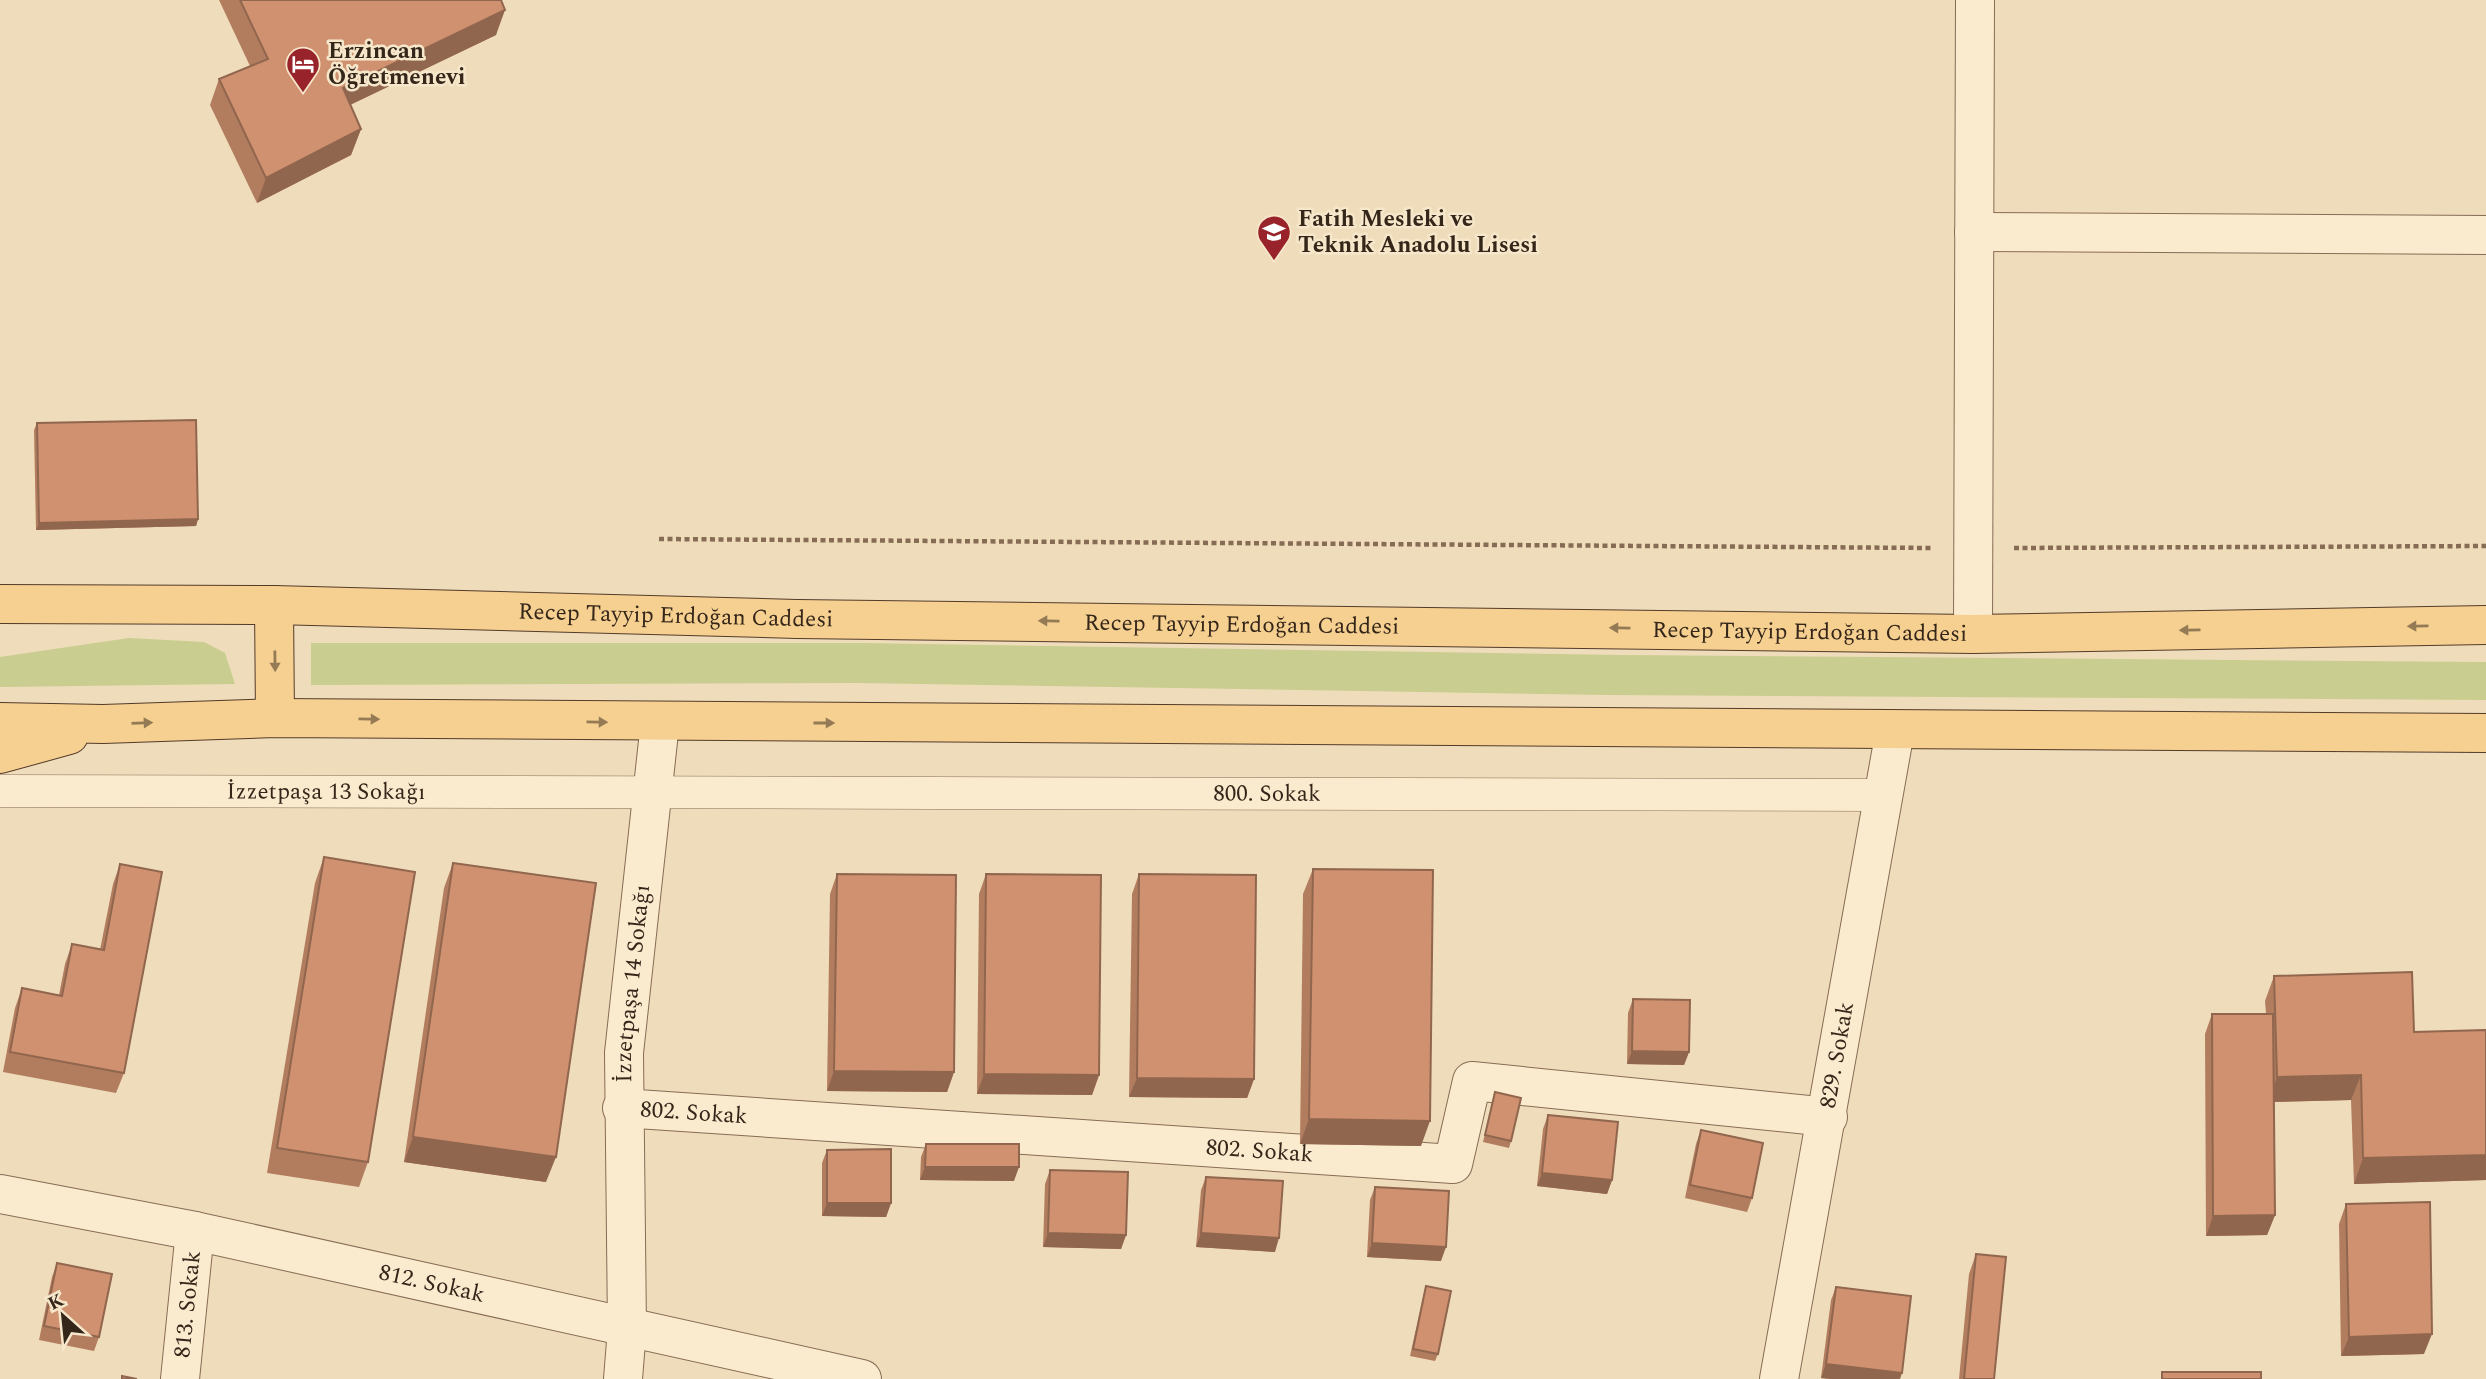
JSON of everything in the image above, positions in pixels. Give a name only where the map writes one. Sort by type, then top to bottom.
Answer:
[{"type":"main road","name":"Recep Tayyip Erdoğan Caddesi","points":[[0,604],[274,605],[797,619],[1973,634],[2486,625]]},
{"type":"main road","points":[[274,605],[275,718]]},
{"type":"main road","points":[[0,722],[103,724],[275,718],[660,723],[1107,723],[1895,731],[2486,733]]},
{"type":"main road","points":[[0,754],[103,724]]},
{"type":"street","points":[[1973,634],[1975,0]]},
{"type":"street","points":[[1974,232],[2486,235]]},
{"type":"street","name":"İzzetpaşa 14 Sokağı","points":[[623,1379],[627,1329],[622,1108],[628,996],[660,723]]},
{"type":"street","name":"829. Sokak","points":[[1779,1379],[1895,731]]},
{"type":"street","name":"İzzetpaşa 13 Sokağı","points":[[0,791],[652,792]]},
{"type":"street","name":"800. Sokak","points":[[652,792],[1883,795]]},
{"type":"street","name":"802. Sokak","points":[[622,1108],[1453,1164],[1472,1081],[1828,1117]]},
{"type":"street","name":"812. Sokak","points":[[0,1194],[195,1231],[862,1379]]},
{"type":"street","name":"813. Sokak","points":[[180,1379],[195,1231]]},
{"type":"path","points":[[659,539],[1973,548],[2486,546]]},
{"type":"green space","points":[[129,638],[204,642],[225,653],[235,684],[0,687],[0,657]]},
{"type":"green space","points":[[311,643],[862,643],[1621,655],[2486,662],[2486,700],[1609,695],[857,683],[311,685]]},
{"type":"building","name":"Erzincan Öğretmenevi","points":[[240,0],[501,0],[505,10],[343,88],[361,129],[266,178],[219,79],[268,59]]},
{"type":"building","points":[[196,420],[198,519],[39,523],[37,423]]},
{"type":"building","points":[[324,857],[415,872],[368,1162],[277,1148]]},
{"type":"building","points":[[453,863],[596,883],[556,1157],[413,1137]]},
{"type":"building","points":[[120,864],[162,872],[124,1073],[10,1052],[22,988],[62,996],[72,944],[104,950]]},
{"type":"building","points":[[1313,869],[1433,870],[1430,1121],[1309,1119]]},
{"type":"building","points":[[837,874],[956,875],[954,1072],[834,1071]]},
{"type":"building","points":[[986,874],[1101,875],[1099,1075],[984,1074]]},
{"type":"building","points":[[1139,874],[1256,875],[1254,1079],[1137,1078]]},
{"type":"building","points":[[2412,972],[2414,1032],[2486,1030],[2486,1155],[2363,1158],[2361,1075],[2277,1077],[2274,976]]},
{"type":"building","points":[[1633,999],[1690,1000],[1689,1052],[1632,1051]]},
{"type":"building","points":[[2212,1014],[2273,1014],[2275,1215],[2213,1216]]},
{"type":"building","points":[[1495,1092],[1521,1098],[1511,1141],[1485,1135]]},
{"type":"building","points":[[1548,1115],[1618,1122],[1612,1180],[1542,1173]]},
{"type":"building","points":[[1701,1130],[1763,1143],[1752,1198],[1690,1185]]},
{"type":"building","points":[[926,1144],[1019,1144],[1019,1167],[925,1167]]},
{"type":"building","points":[[891,1149],[891,1203],[827,1203],[827,1150]]},
{"type":"building","points":[[1050,1170],[1128,1172],[1126,1235],[1048,1233]]},
{"type":"building","points":[[1206,1177],[1283,1181],[1279,1238],[1201,1233]]},
{"type":"building","points":[[1375,1187],[1449,1191],[1446,1247],[1372,1243]]},
{"type":"building","points":[[2430,1202],[2432,1334],[2349,1337],[2346,1204]]},
{"type":"building","points":[[1976,1254],[2006,1257],[1994,1379],[1964,1379]]},
{"type":"building","points":[[57,1263],[112,1274],[99,1337],[44,1326]]},
{"type":"building","points":[[1426,1286],[1451,1291],[1438,1354],[1413,1349]]},
{"type":"building","points":[[1836,1287],[1911,1296],[1902,1373],[1826,1364]]},
{"type":"building","points":[[2162,1372],[2261,1372],[2261,1379],[2162,1379]]},
{"type":"place","name":"Erzincan Öğretmenevi","points":[[303,94]]},
{"type":"place","name":"Fatih Mesleki ve Teknik Anadolu Lisesi","points":[[1274,262]]}]
